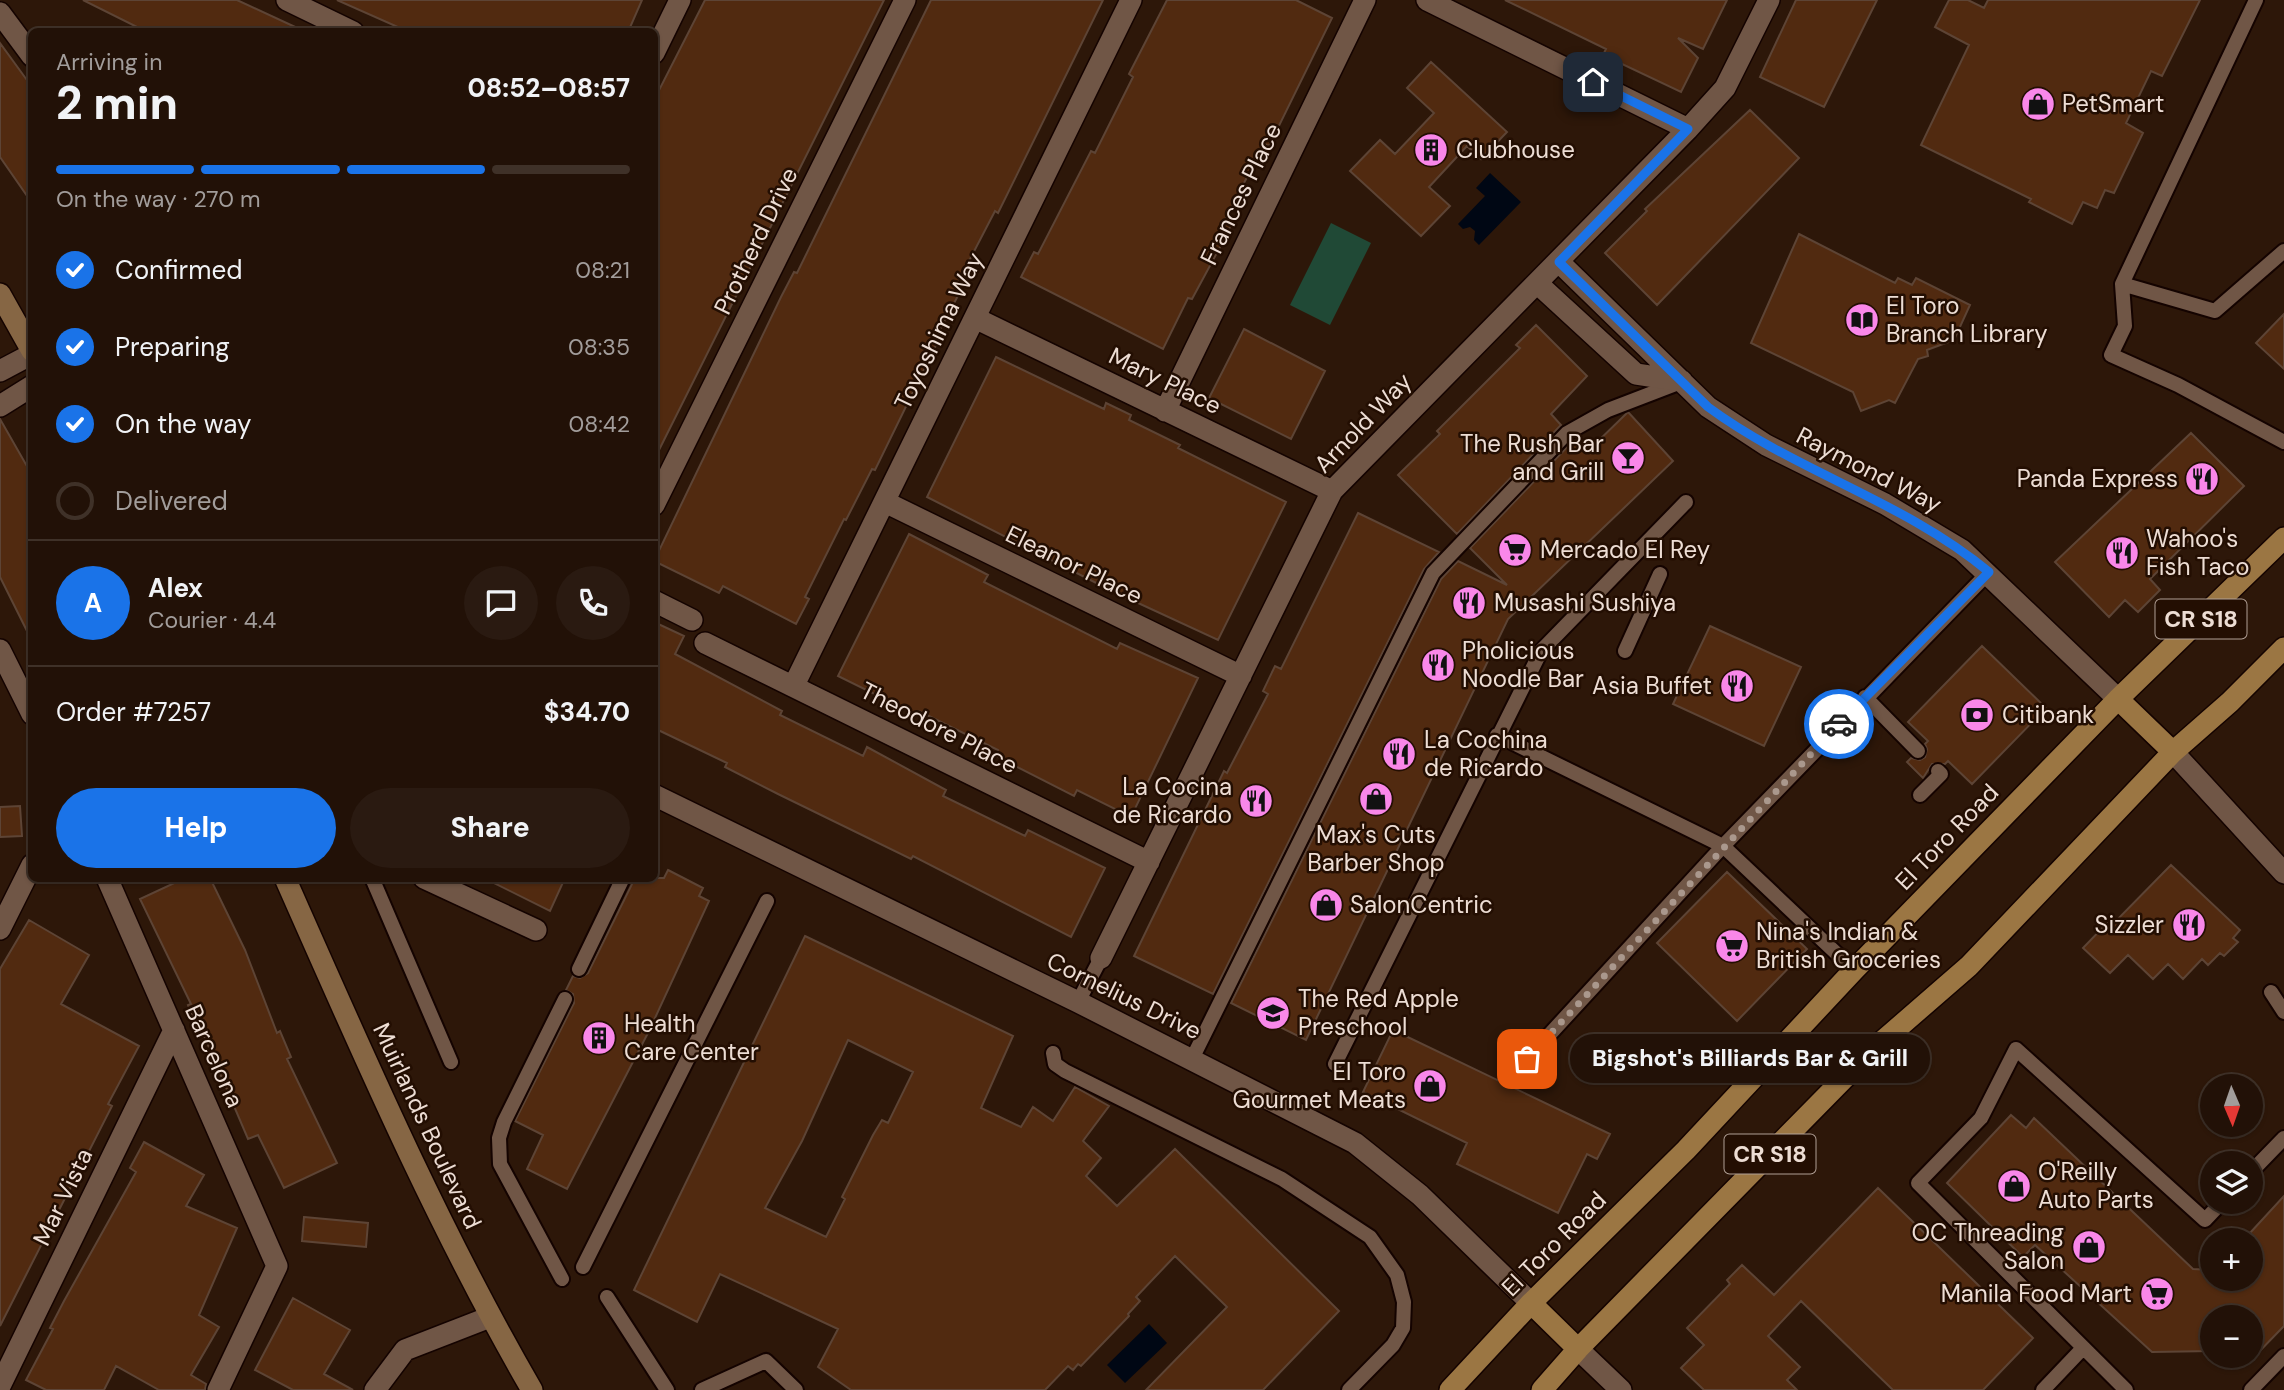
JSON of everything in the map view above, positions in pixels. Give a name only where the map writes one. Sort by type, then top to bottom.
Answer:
[{"type":"main road","points":[[0,294],[28,345]]},
{"type":"main road","name":"El Toro Road","points":[[1450,1390],[1531,1303],[1686,1150],[1854,970],[2118,699],[2284,538]]},
{"type":"main road","name":"CR S18","points":[[1542,1390],[1578,1349],[1871,1052],[1969,966],[2173,752],[2230,702],[2284,648]]},
{"type":"main road","points":[[2118,699],[2173,752]]},
{"type":"main road","name":"Muirlands Boulevard","points":[[287,882],[404,1145],[490,1317],[532,1390]]},
{"type":"main road","points":[[1531,1303],[1578,1349]]},
{"type":"street","points":[[287,0],[345,28]]},
{"type":"street","points":[[658,45],[680,0]]},
{"type":"street","name":"Protherd Drive","points":[[658,497],[905,0]]},
{"type":"street","name":"Toyoshima Way","points":[[794,685],[1131,0]]},
{"type":"street","name":"Frances Place","points":[[1165,411],[1365,0]]},
{"type":"street","points":[[1427,0],[1688,129]]},
{"type":"street","name":"Arnold Way","points":[[1101,958],[1332,491],[1538,284],[1725,88],[1769,0]]},
{"type":"street","points":[[0,13],[28,51]]},
{"type":"street","name":"Raymond Way","points":[[1559,262],[1708,407],[1736,428],[1806,467],[1885,504],[1962,550],[1989,572],[2118,699]]},
{"type":"street","points":[[1538,284],[1636,374],[1682,381]]},
{"type":"street","name":"Mary Place","points":[[975,318],[1332,491]]},
{"type":"street","points":[[0,371],[28,354]]},
{"type":"street","points":[[0,406],[28,388]]},
{"type":"street","name":"Eleanor Place","points":[[885,502],[1241,676]]},
{"type":"street","points":[[658,603],[692,620]]},
{"type":"street","name":"Theodore Place","points":[[705,643],[1149,862]]},
{"type":"street","points":[[0,650],[28,706]]},
{"type":"street","points":[[2173,752],[2284,873]]},
{"type":"street","name":"Cornelius Drive","points":[[658,796],[1078,1002],[1355,1143],[1420,1195],[1531,1303]]},
{"type":"street","points":[[0,929],[28,873]]},
{"type":"street","name":"Barcelona","points":[[109,882],[277,1266],[218,1390]]},
{"type":"street","points":[[433,882],[536,930]]},
{"type":"street","name":"Mar Vista","points":[[0,1386],[174,1030]]},
{"type":"street","points":[[375,1390],[405,1350],[490,1317]]},
{"type":"street","points":[[1578,1349],[1620,1390]]},
{"type":"lane","points":[[2256,0],[2122,284],[2125,326],[2111,355],[2178,385],[2284,442]]},
{"type":"lane","points":[[2122,284],[2215,311],[2284,251]]},
{"type":"lane","points":[[1192,1059],[1433,573],[1567,433],[1608,410],[1682,381]]},
{"type":"lane","points":[[1335,1064],[1541,651],[1686,502]]},
{"type":"lane","points":[[1527,1059],[1723,846],[1989,572]]},
{"type":"lane","points":[[1625,651],[1660,574]]},
{"type":"lane","points":[[1865,697],[1918,751]]},
{"type":"lane","points":[[1497,735],[1723,846],[1854,970]]},
{"type":"lane","points":[[1920,795],[1941,774],[1938,771]]},
{"type":"lane","points":[[374,882],[451,1062]]},
{"type":"lane","points":[[579,969],[621,882]]},
{"type":"lane","points":[[583,1267],[767,901]]},
{"type":"lane","points":[[1078,1002],[1101,958]]},
{"type":"lane","points":[[2271,992],[2284,1012]]},
{"type":"lane","points":[[562,1279],[500,1164],[498,1150],[504,1122],[565,999]]},
{"type":"lane","points":[[2126,1390],[1918,1183],[1981,1118],[2016,1049],[2205,1220],[2211,1214]]},
{"type":"lane","points":[[1053,1053],[1055,1064],[1065,1071],[1282,1179],[1370,1237],[1396,1275],[1404,1302],[1403,1328],[1393,1345],[1349,1390]]},
{"type":"lane","points":[[2263,1160],[2284,1138]]},
{"type":"lane","points":[[607,1297],[667,1390]]},
{"type":"lane","points":[[2043,1390],[2083,1348]]},
{"type":"lane","points":[[2251,1390],[2284,1356]]},
{"type":"lane","points":[[702,1390],[766,1361],[796,1390]]},
{"type":"green space","points":[[1331,223],[1371,243],[1330,325],[1290,305]]},
{"type":"shaded area","points":[[1490,173],[1521,202],[1479,245],[1474,240],[1475,231],[1470,227],[1463,229],[1458,224],[1485,196],[1476,188]]},
{"type":"shaded area","points":[[1149,1324],[1167,1343],[1125,1383],[1107,1365]]},
{"type":"building","points":[[83,0],[237,0],[297,28],[139,28]]},
{"type":"building","points":[[337,0],[642,0],[630,28],[400,28]]},
{"type":"building","points":[[705,0],[884,0],[658,452],[658,92]]},
{"type":"building","points":[[931,0],[1103,0],[998,213],[995,211],[955,288],[961,290],[934,341],[937,343],[875,470],[872,469],[846,520],[844,519],[805,597],[809,599],[796,624],[723,586],[719,593],[658,563],[658,553],[781,297],[794,272],[797,273]]},
{"type":"building","points":[[1167,0],[1296,0],[1332,18],[1269,146],[1264,144],[1225,220],[1232,223],[1219,249],[1192,299],[1188,298],[1163,349],[1021,277],[1034,252],[1038,254],[1091,151],[1095,153],[1133,77],[1129,74]]},
{"type":"building","points":[[1505,0],[1727,0],[1703,49],[1678,38],[1698,58],[1681,92],[1603,55],[1606,49]]},
{"type":"building","points":[[1796,0],[1877,0],[1824,107],[1760,77]]},
{"type":"building","name":"PetSmart","points":[[1949,0],[1968,0],[1984,8],[1988,0],[2200,0],[2162,76],[2151,71],[2126,123],[2143,133],[2114,193],[2105,190],[2097,208],[2083,202],[2072,224],[2029,202],[2031,199],[1921,145],[1969,45],[1935,27]]},
{"type":"building","points":[[0,43],[28,82],[28,197],[0,157]]},
{"type":"building","name":"Clubhouse","points":[[1431,62],[1507,132],[1481,159],[1467,146],[1429,187],[1450,206],[1421,236],[1350,171],[1380,140],[1395,154],[1434,113],[1407,88]]},
{"type":"building","points":[[1750,110],[1799,158],[1657,305],[1605,253],[1647,211],[1645,209]]},
{"type":"building","name":"El Toro Branch Library","points":[[1799,234],[1895,283],[1898,278],[1912,285],[1916,278],[1970,305],[1954,340],[1927,350],[1928,356],[1918,359],[1895,403],[1889,400],[1861,411],[1853,392],[1751,343]]},
{"type":"building","points":[[2284,314],[2284,369],[2256,343]]},
{"type":"building","points":[[1536,325],[1587,376],[1551,414],[1561,425],[1457,534],[1398,475],[1440,434],[1437,431],[1520,348],[1516,345]]},
{"type":"building","points":[[1244,329],[1325,371],[1291,439],[1209,398]]},
{"type":"building","points":[[996,357],[1104,409],[1106,403],[1131,415],[1129,420],[1180,445],[1178,448],[1286,502],[1218,640],[1110,590],[927,497]]},
{"type":"building","points":[[1628,412],[1673,461],[1508,619],[1306,1040],[1231,1003],[1441,579],[1458,561],[1507,585],[1470,548],[1573,441],[1587,452]]},
{"type":"building","points":[[0,419],[28,468],[28,633],[0,577]]},
{"type":"building","points":[[2191,433],[2244,486],[2150,579],[2160,590],[2138,612],[2125,600],[2109,617],[2055,562]]},
{"type":"building","points":[[1358,513],[1439,552],[1424,569],[1213,994],[1134,956],[1224,771],[1227,773],[1268,694],[1263,691],[1275,666],[1281,669]]},
{"type":"building","points":[[909,534],[988,575],[984,582],[1117,649],[1120,643],[1198,678],[1131,817],[1077,790],[1074,796],[996,756],[998,750],[919,711],[917,715],[838,676]]},
{"type":"building","points":[[658,624],[684,636],[675,654],[782,711],[780,715],[863,756],[867,747],[946,790],[943,796],[1025,836],[1028,830],[1105,868],[1071,937],[913,856],[911,859],[778,794],[725,767],[727,763],[658,730]]},
{"type":"building","name":"Asia Buffet","points":[[1710,626],[1801,667],[1764,746],[1673,704]]},
{"type":"building","name":"Citibank","points":[[1982,646],[2046,708],[1972,784],[1948,761],[1945,764],[1932,764],[1923,778],[1907,762],[1911,758],[1920,760],[1925,757],[1925,744],[1928,741],[1908,722]]},
{"type":"building","points":[[20,806],[22,836],[0,837],[0,807]]},
{"type":"building","name":"Sizzler","points":[[2171,865],[2240,930],[2233,938],[2238,942],[2224,956],[2220,953],[2208,965],[2202,959],[2183,979],[2168,964],[2153,979],[2128,955],[2110,973],[2083,948],[2109,921],[2113,924]]},
{"type":"building","name":"Health Care Center","points":[[668,870],[703,888],[699,896],[709,901],[649,1031],[567,1189],[527,1169],[543,1135],[515,1121],[574,1003],[573,994],[566,990],[573,976],[580,978],[588,973],[633,882],[658,882],[658,878],[664,878]]},
{"type":"building","name":"Nina's Indian & British Groceries","points":[[1727,872],[1807,949],[1737,1021],[1657,943]]},
{"type":"building","points":[[176,882],[212,882],[245,950],[277,1033],[280,1031],[291,1057],[287,1059],[337,1163],[284,1188],[258,1135],[248,1139],[202,1031],[199,1032],[188,1005],[191,1004],[140,899]]},
{"type":"building","points":[[492,882],[563,882],[550,911]]},
{"type":"building","points":[[29,920],[89,955],[61,1004],[139,1046],[108,1104],[112,1106],[0,1326],[0,969]]},
{"type":"building","points":[[805,936],[1013,1036],[981,1108],[1021,1127],[1033,1107],[1053,1121],[1075,1087],[1109,1106],[1083,1141],[1101,1158],[1086,1176],[1117,1206],[1175,1149],[1339,1311],[1263,1390],[1146,1390],[1227,1307],[1175,1256],[1136,1297],[1140,1301],[1129,1316],[1081,1366],[1078,1364],[1073,1370],[1068,1366],[1045,1390],[851,1390],[818,1367],[838,1329],[720,1274],[697,1322],[634,1290]],"holes":[[[848,1040],[913,1072],[888,1123],[882,1120],[873,1135],[842,1197],[845,1199],[826,1237],[765,1208],[802,1141]]]},
{"type":"building","points":[[1393,1030],[1610,1134],[1597,1159],[1587,1154],[1558,1213],[1457,1164],[1467,1143],[1363,1092]]},
{"type":"building","points":[[2011,1115],[2026,1128],[2034,1118],[2193,1269],[2200,1269],[2200,1291],[2263,1291],[2263,1228],[2255,1228],[2284,1196],[2284,1326],[2263,1348],[2263,1305],[2200,1305],[2200,1351],[2152,1352],[2035,1245],[2023,1257],[1947,1183]]},
{"type":"building","points":[[144,1142],[204,1175],[186,1206],[237,1228],[199,1315],[219,1327],[191,1375],[206,1384],[205,1390],[159,1390],[116,1366],[104,1390],[46,1390],[26,1380],[53,1329],[50,1328],[64,1301],[136,1172],[130,1168]]},
{"type":"building","points":[[1878,1188],[2033,1338],[1983,1390],[1893,1390],[1801,1301],[1768,1336],[1800,1367],[1787,1380],[1797,1390],[1704,1390],[1681,1368],[1704,1345],[1687,1328],[1730,1284],[1727,1280],[1742,1265],[1774,1295]]},
{"type":"building","points":[[304,1217],[368,1223],[366,1247],[302,1241]]},
{"type":"building","points":[[293,1298],[350,1330],[324,1374],[353,1390],[293,1390],[255,1370]]},
{"type":"way so far","points":[[1527,1059],[1839,724]]},
{"type":"place","name":"PetSmart","points":[[2038,104]]},
{"type":"place","name":"Clubhouse","points":[[1431,150]]},
{"type":"place","name":"El Toro Branch Library","points":[[1862,320]]},
{"type":"place","name":"The Rush Bar and Grill","points":[[1628,458]]},
{"type":"place","name":"Panda Express","points":[[2202,479]]},
{"type":"place","name":"Mercado El Rey","points":[[1515,550]]},
{"type":"place","name":"Wahoo's Fish Taco","points":[[2122,553]]},
{"type":"place","name":"Musashi Sushiya","points":[[1469,603]]},
{"type":"place","name":"Pholicious Noodle Bar","points":[[1438,665]]},
{"type":"place","name":"Asia Buffet","points":[[1737,686]]},
{"type":"place","name":"Citibank","points":[[1977,715]]},
{"type":"place","name":"La Cochina de Ricardo","points":[[1399,754]]},
{"type":"place","name":"Max's Cuts Barber Shop","points":[[1376,799]]},
{"type":"place","name":"La Cocina de Ricardo","points":[[1256,801]]},
{"type":"place","name":"SalonCentric","points":[[1326,905]]},
{"type":"place","name":"Sizzler","points":[[2189,925]]},
{"type":"place","name":"Nina's Indian & British Groceries","points":[[1732,946]]},
{"type":"place","name":"The Red Apple Preschool","points":[[1273,1013]]},
{"type":"place","name":"Health Care Center","points":[[599,1038]]},
{"type":"place","name":"Bigshot's Billiards Bar & Grill","points":[[1527,1059]]},
{"type":"place","name":"El Toro Gourmet Meats","points":[[1430,1086]]},
{"type":"place","name":"O'Reilly Auto Parts","points":[[2014,1186]]},
{"type":"place","name":"OC Threading Salon","points":[[2089,1247]]},
{"type":"place","name":"Manila Food Mart","points":[[2157,1294]]},
{"type":"route","points":[[1593,82],[1688,129],[1559,262],[1657,354],[1708,407],[1736,428],[1806,467],[1885,504],[1962,550],[1989,572],[1839,724]]}]
